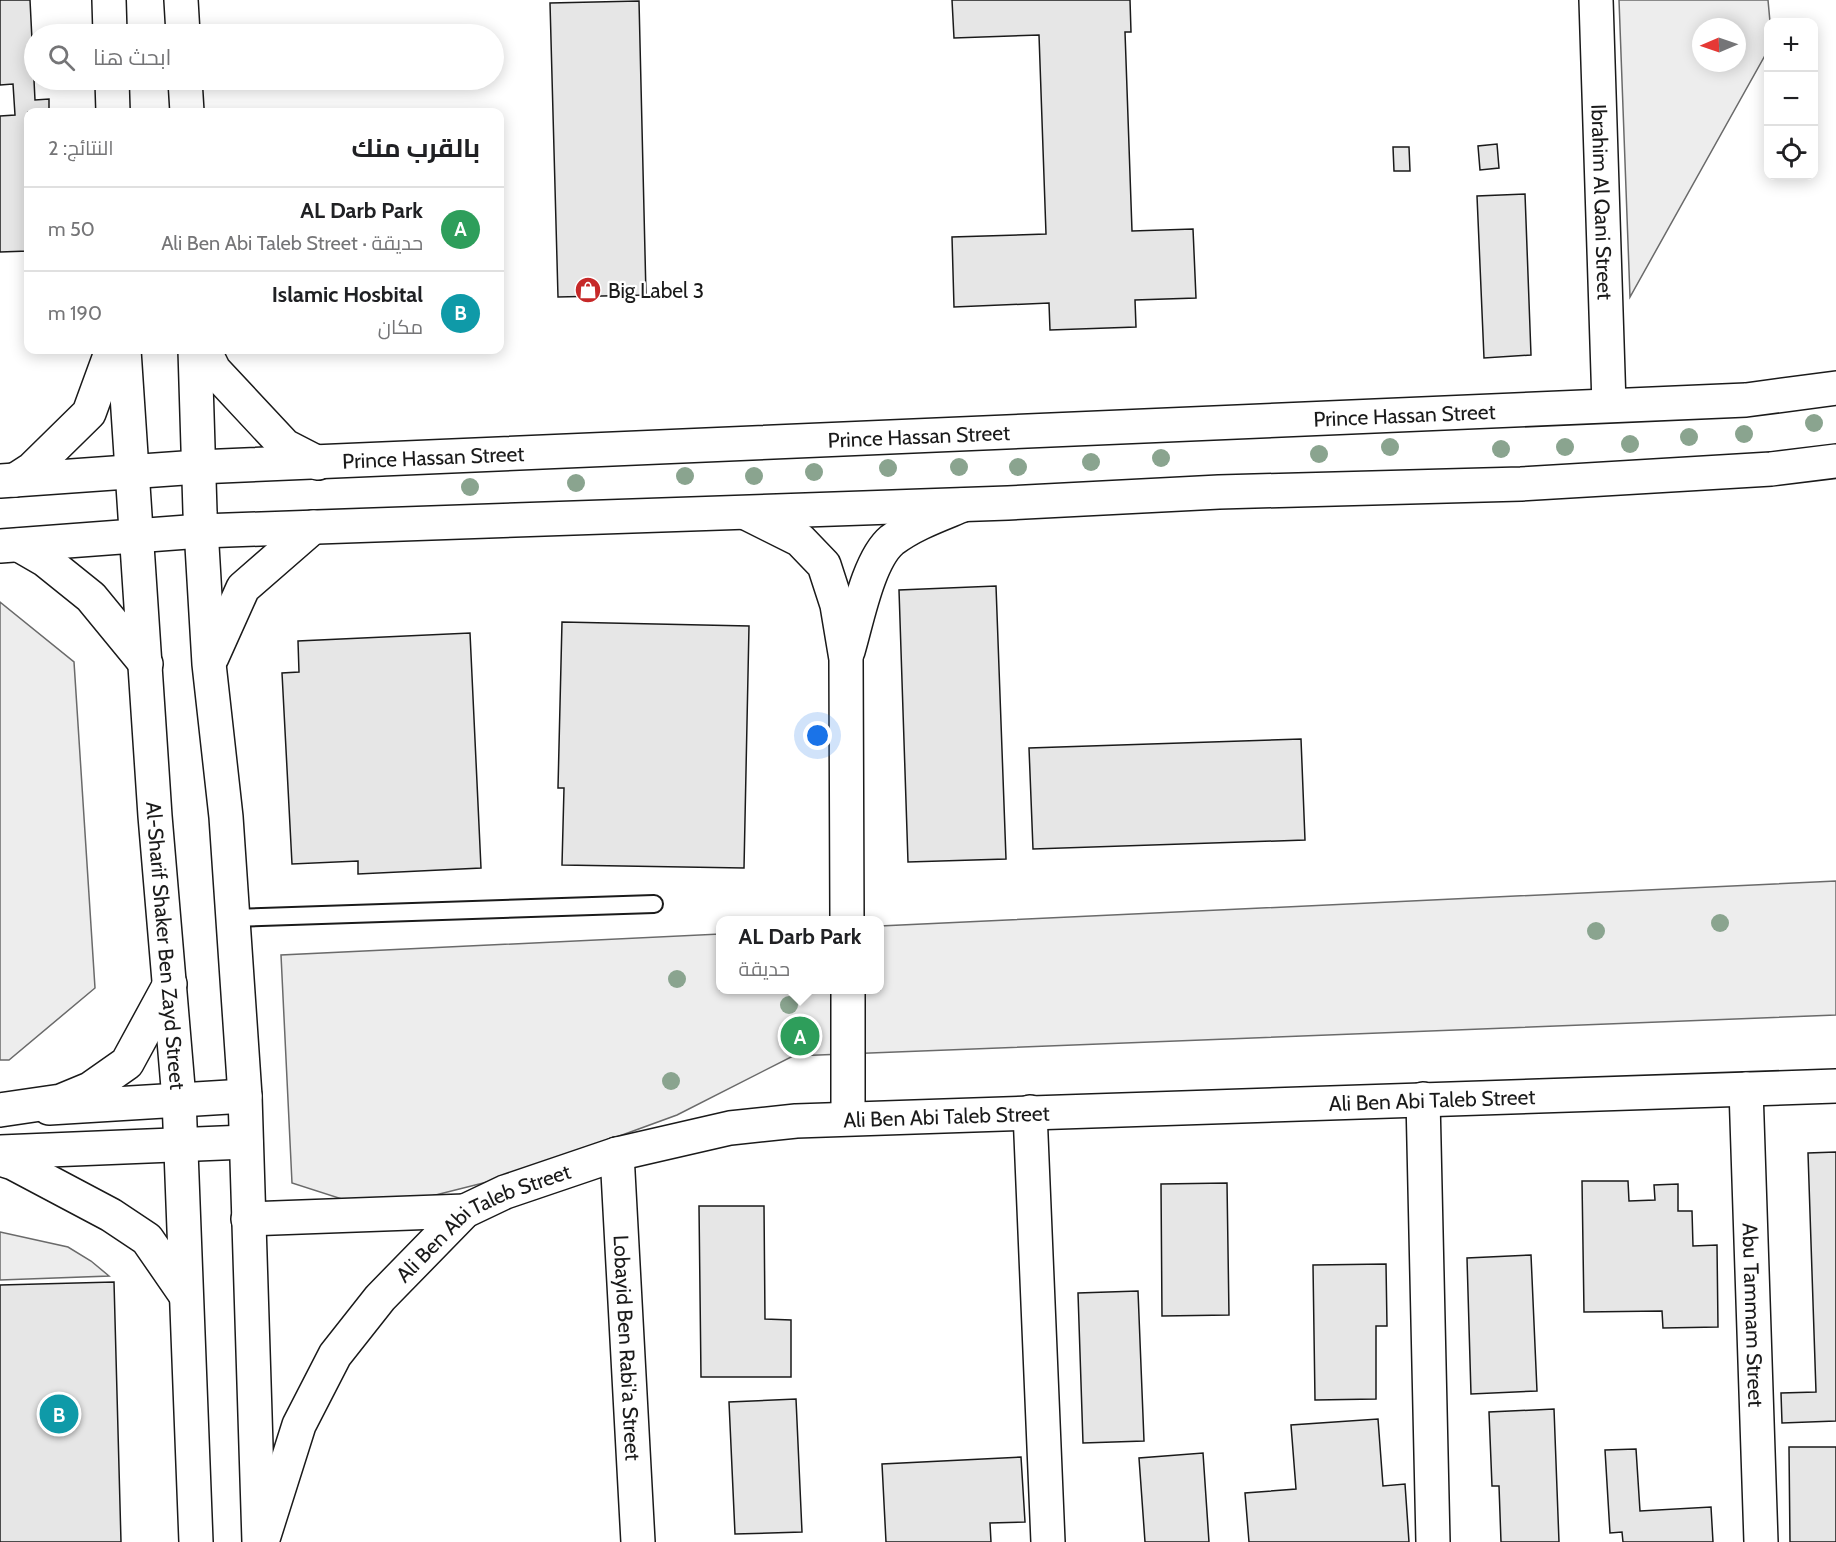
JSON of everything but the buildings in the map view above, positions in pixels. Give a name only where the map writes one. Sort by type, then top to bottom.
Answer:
[{"type":"main road","points":[[109,0],[110,24]]},
{"type":"main road","points":[[181,0],[182,24]]},
{"type":"main road","name":"Ibrahim Al Qani Street","points":[[1596,0],[1609,405]]},
{"type":"main road","points":[[112,90],[113,108]]},
{"type":"main road","points":[[186,90],[187,108]]},
{"type":"main road","points":[[7,480],[32,469],[89,413],[111,354]]},
{"type":"main road","name":"Al-Sharif Shaker Ben Zayd Street","points":[[124,354],[134,471],[136,536],[155,816],[179,1100],[196,1542]]},
{"type":"main road","points":[[195,354],[198,467],[209,664],[226,817],[245,1096],[260,1542]]},
{"type":"main road","points":[[206,354],[214,370],[285,446],[320,464]]},
{"type":"main road","name":"Prince Hassan Street","points":[[7,480],[198,467],[320,464],[1746,400],[1836,388]]},
{"type":"main road","points":[[10,545],[201,531],[963,505],[1219,492],[1521,484],[1771,469],[1836,461]]},
{"type":"main road","points":[[846,659],[874,567],[890,542],[912,527],[963,505]]},
{"type":"main road","points":[[746,513],[800,540],[824,565],[837,605],[846,659],[848,916]]},
{"type":"main road","points":[[209,664],[243,588],[313,527]]},
{"type":"main road","points":[[10,545],[45,560],[92,597],[146,664]]},
{"type":"main road","points":[[0,1110],[61,1101],[90,1089],[127,1063],[170,984]]},
{"type":"main road","points":[[848,994],[848,1118]]},
{"type":"main road","name":"Ali Ben Abi Taleb Street","points":[[260,1542],[299,1425],[335,1354],[380,1298],[465,1211],[505,1192],[617,1154],[730,1128],[848,1118],[1836,1086]]},
{"type":"main road","name":"Abu Tammam Street","points":[[1746,1089],[1761,1542]]},
{"type":"main road","points":[[0,1110],[245,1096]]},
{"type":"main road","points":[[1423,1099],[1434,1542]]},
{"type":"main road","points":[[1030,1112],[1047,1542]]},
{"type":"main road","points":[[0,1152],[246,1142]]},
{"type":"main road","name":"Lobayid Ben Rabi'a Street","points":[[617,1154],[638,1542]]},
{"type":"main road","points":[[0,1159],[13,1163],[111,1215],[147,1239],[185,1294]]},
{"type":"main road","points":[[248,1219],[465,1211]]},
{"type":"lane","points":[[233,918],[654,904]]},
{"type":"shaded area","points":[[1619,0],[1768,0],[1770,18],[1764,18],[1764,57],[1630,297]]},
{"type":"shaded area","points":[[0,602],[74,662],[95,988],[9,1060],[0,1060]]},
{"type":"shaded area","points":[[1836,881],[1836,1015],[793,1056],[677,1115],[507,1177],[376,1210],[292,1183],[281,955],[716,934],[716,994],[884,994],[884,926]]},
{"type":"shaded area","points":[[0,1232],[68,1247],[91,1261],[109,1276],[0,1280]]},
{"type":"place","name":"Big Label 3","points":[[588,290]]},
{"type":"place","name":"AL Darb Park","points":[[800,1036]]},
{"type":"place","name":"Islamic Hosbital","points":[[59,1414]]}]
